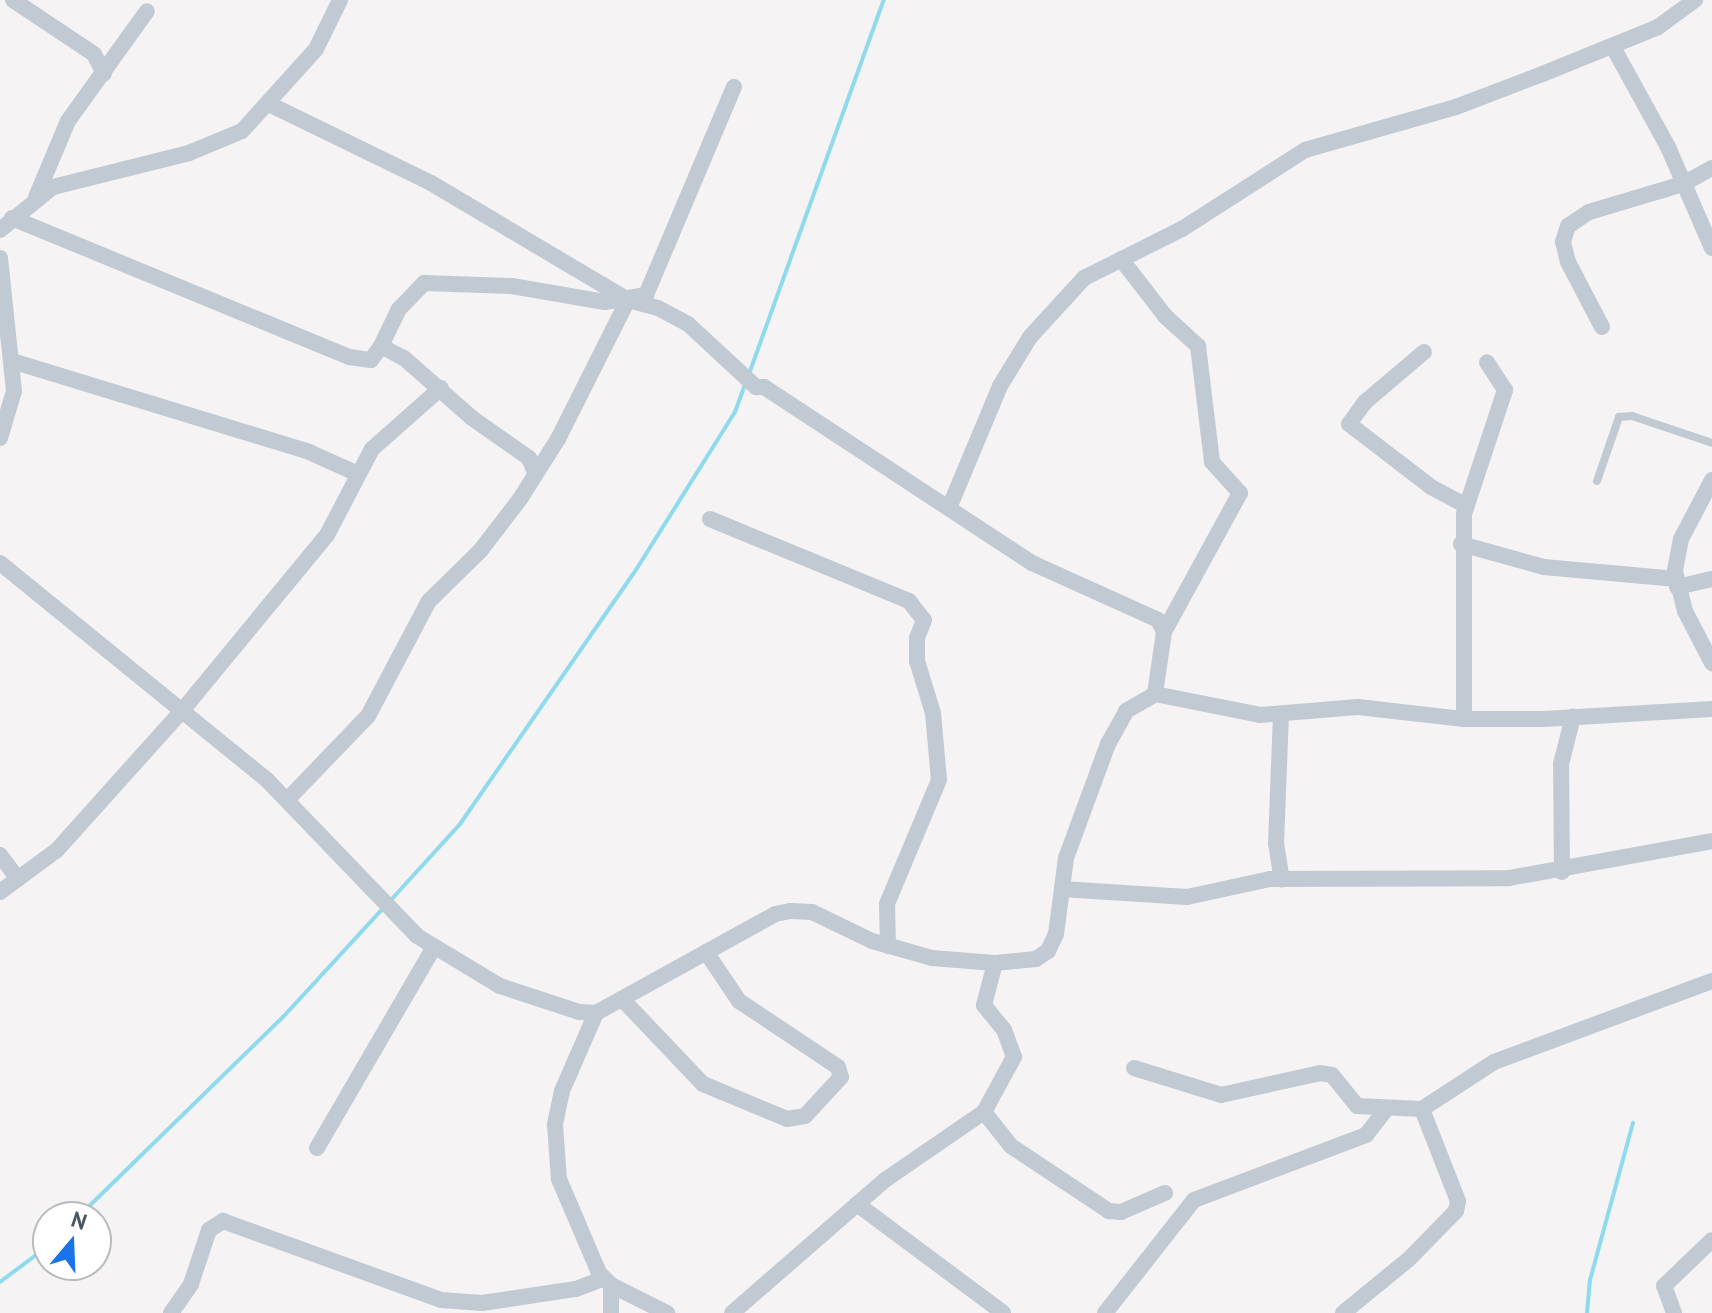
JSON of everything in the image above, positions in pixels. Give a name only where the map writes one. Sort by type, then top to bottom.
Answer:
[{"type":"street","points":[[13,0],[94,54],[104,74]]},
{"type":"street","points":[[340,0],[316,49],[269,104],[221,143],[116,169],[36,197],[6,224],[349,357],[371,360],[399,309],[424,283],[512,286],[605,302],[646,295],[734,87]]},
{"type":"street","points":[[949,508],[1000,386],[1030,337],[1084,278],[1182,229],[1305,150],[1456,107],[1613,47],[1658,27],[1695,0]]},
{"type":"street","points":[[36,197],[68,121],[147,11]]},
{"type":"street","points":[[1613,47],[1712,248]]},
{"type":"street","points":[[269,104],[431,183],[628,300],[658,308],[688,324],[737,374],[756,387],[764,387],[1032,563],[1158,620],[1164,632]]},
{"type":"street","points":[[1602,327],[1568,262],[1564,234],[1589,212],[1683,184],[1712,168]]},
{"type":"street","points":[[0,258],[12,361],[0,438]]},
{"type":"street","points":[[1121,259],[1165,316],[1198,346],[1212,462],[1240,493],[1164,632],[1155,694]]},
{"type":"street","points":[[288,799],[375,706],[429,601],[480,551],[535,473],[558,439],[628,300]]},
{"type":"street","points":[[381,346],[404,358],[529,458],[535,473]]},
{"type":"street","points":[[1424,352],[1365,402],[1349,424],[1431,487],[1466,506]]},
{"type":"street","points":[[12,361],[309,452],[356,473]]},
{"type":"street","points":[[1464,719],[1461,544],[1466,506],[1505,390],[1487,362]]},
{"type":"street","points":[[0,892],[57,850],[181,712],[296,578],[327,535],[356,473],[372,449],[441,388]]},
{"type":"street","points":[[1712,480],[1681,539],[1676,583],[1712,663]]},
{"type":"street","points":[[710,519],[909,601],[924,620],[917,638],[917,661],[933,713],[939,780],[887,904],[888,946]]},
{"type":"street","points":[[1461,544],[1544,567],[1676,583],[1712,579]]},
{"type":"street","points":[[0,563],[288,799],[391,914],[434,947],[500,986],[545,1004],[596,1013]]},
{"type":"street","points":[[667,1313],[608,1282],[587,1253],[555,1156],[562,1091],[596,1013],[775,914],[802,910],[888,946],[932,958],[995,963],[1036,959],[1048,951],[1066,858],[1108,744],[1126,711],[1155,694],[1260,715],[1358,707],[1464,719],[1712,709]]},
{"type":"street","points":[[1281,714],[1276,843],[1282,880]]},
{"type":"street","points":[[1562,872],[1561,764],[1573,717]]},
{"type":"street","points":[[1062,889],[1187,897],[1282,880],[1509,878],[1562,872],[1712,841]]},
{"type":"street","points":[[0,855],[18,879]]},
{"type":"street","points":[[317,1148],[434,947]]},
{"type":"street","points":[[622,999],[703,1084],[787,1119],[805,1116],[841,1077],[838,1067],[739,1001],[706,952]]},
{"type":"street","points":[[732,1313],[857,1204],[984,1112],[1014,1057],[1004,1030],[984,1005],[995,963]]},
{"type":"street","points":[[1134,1068],[1221,1095],[1293,1077],[1332,1075],[1357,1106],[1385,1111],[1422,1109],[1494,1062],[1712,981]]},
{"type":"street","points":[[1343,1313],[1409,1259],[1456,1211],[1458,1201],[1422,1109]]},
{"type":"street","points":[[1105,1313],[1194,1200],[1366,1135],[1385,1111]]},
{"type":"street","points":[[984,1112],[1011,1146],[1109,1211],[1121,1212],[1165,1193]]},
{"type":"street","points":[[857,1204],[1003,1313]]},
{"type":"street","points":[[171,1313],[191,1284],[209,1230],[223,1221],[441,1300],[482,1303],[608,1282]]},
{"type":"street","points":[[1674,1313],[1664,1286],[1712,1240]]},
{"type":"street","points":[[608,1282],[611,1313]]},
{"type":"lane","points":[[1597,481],[1619,417],[1632,416],[1712,443]]},
{"type":"waterway","points":[[749,374],[884,0]]},
{"type":"waterway","points":[[390,901],[460,824],[634,573],[735,412],[746,382]]},
{"type":"waterway","points":[[94,1201],[283,1017],[384,907]]},
{"type":"waterway","points":[[1587,1313],[1590,1280],[1633,1123]]},
{"type":"waterway","points":[[0,1282],[32,1258]]}]
